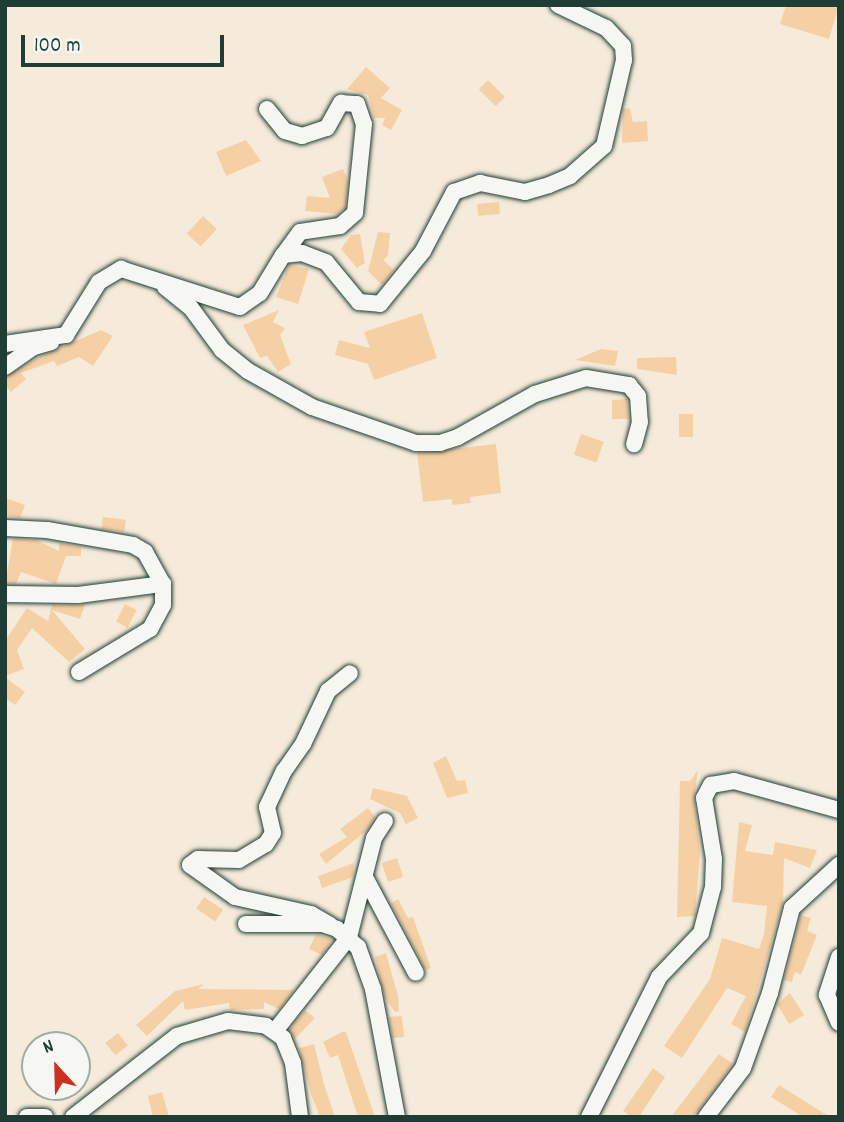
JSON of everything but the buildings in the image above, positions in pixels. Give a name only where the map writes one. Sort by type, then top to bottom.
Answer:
[{"type":"street","points":[[283,255],[315,256],[359,302],[380,304],[401,284],[423,251],[454,192],[480,183],[525,192],[570,176],[599,153],[608,138],[623,46],[606,28],[558,5]]},
{"type":"street","points":[[5,367],[34,347],[66,335],[107,273],[121,269],[240,307],[260,293],[300,232],[340,226],[355,213],[364,124],[356,104],[341,103],[327,128],[302,136],[285,131],[267,109]]},
{"type":"street","points":[[158,281],[191,308],[222,350],[248,371],[312,407],[416,443],[440,443],[458,437],[535,394],[586,378],[629,385],[638,396],[640,422],[634,444]]},
{"type":"street","points":[[5,344],[41,337],[56,340]]},
{"type":"street","points":[[5,528],[47,530],[133,545],[145,552],[163,584],[163,605],[150,629],[79,672]]},
{"type":"street","points":[[5,594],[78,595],[163,584]]},
{"type":"street","points":[[350,673],[324,695],[303,744],[284,771],[267,807],[273,833],[266,844],[239,860],[198,859],[190,865],[235,897],[311,914],[349,937],[368,969],[397,1117]]},
{"type":"street","points":[[589,1117],[659,977],[701,933],[713,887],[713,848],[704,798],[710,785],[734,781],[839,810]]},
{"type":"street","points":[[275,1031],[349,937],[366,879],[374,838],[385,821]]},
{"type":"street","points":[[706,1117],[743,1068],[770,993],[792,908],[839,865]]},
{"type":"street","points":[[366,879],[416,973]]},
{"type":"street","points":[[246,924],[330,925]]},
{"type":"street","points":[[839,957],[827,995],[827,1004],[839,1023]]},
{"type":"street","points":[[73,1117],[158,1049],[193,1029],[228,1021],[275,1031],[293,1063],[300,1117]]},
{"type":"street","points":[[27,1117],[45,1117]]}]
